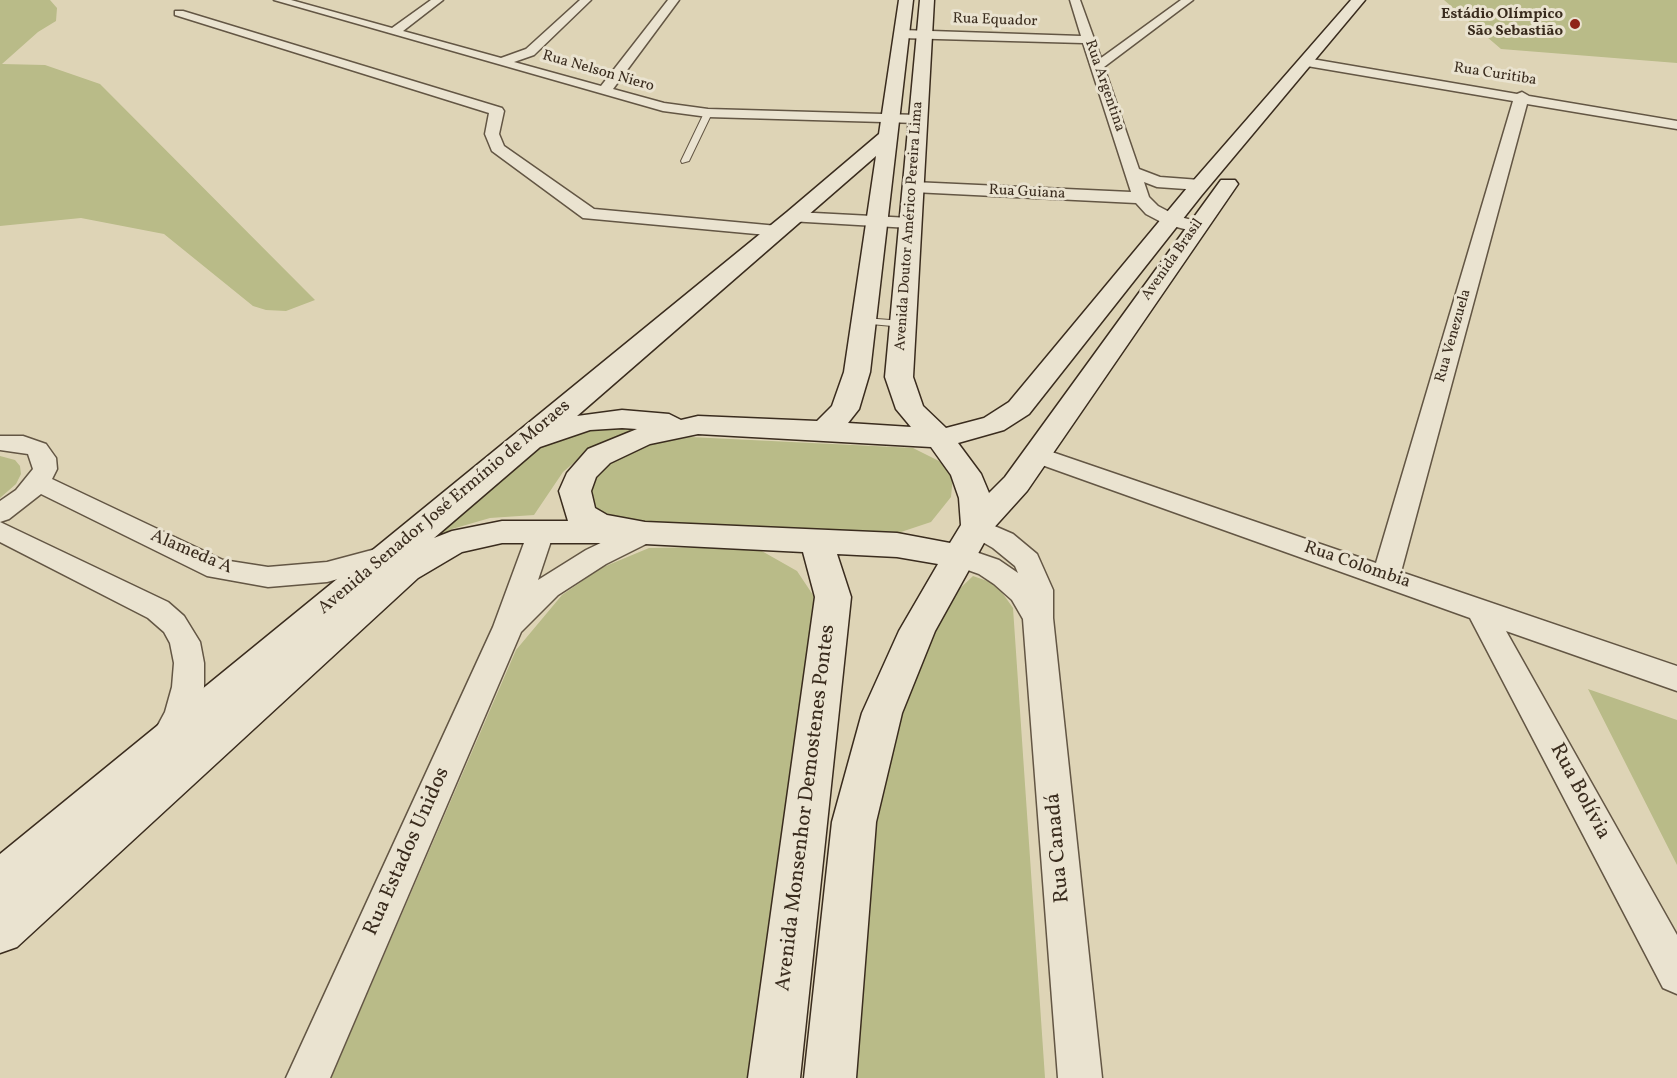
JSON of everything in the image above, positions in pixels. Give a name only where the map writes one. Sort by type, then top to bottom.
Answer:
[{"type":"main road","name":"Avenida Doutor Américo Pereira Lima","points":[[826,429],[845,409],[858,372],[906,0]]},
{"type":"main road","name":"Avenida Doutor Américo Pereira Lima","points":[[927,0],[899,377],[910,409],[940,439],[966,474],[975,498],[972,536]]},
{"type":"main road","name":"Avenida Brasil","points":[[972,536],[1037,455],[1196,227],[1317,63],[1358,0]]},
{"type":"main road","name":"Avenida Brasil","points":[[940,439],[994,424],[1019,408],[1200,184],[1380,0]]},
{"type":"main road","name":"Avenida Senador José Ermínio de Moraes","points":[[0,882],[786,224],[890,126]]},
{"type":"main road","points":[[871,270],[907,272]]},
{"type":"main road","points":[[1096,313],[1128,324]]},
{"type":"main road","points":[[517,447],[586,422],[622,419],[698,425],[826,429],[940,439]]},
{"type":"main road","points":[[541,532],[558,499],[599,456],[641,437],[698,425]]},
{"type":"main road","points":[[582,472],[576,491],[580,514],[599,525],[645,533],[897,545],[972,536]]},
{"type":"main road","name":"Avenida Senador José Ermínio de Moraes","points":[[0,930],[406,569],[452,543],[502,532],[645,533]]},
{"type":"main road","points":[[830,1078],[854,822],[882,713],[917,632],[972,536]]},
{"type":"main road","name":"Avenida Monsenhor Demostenes Pontes","points":[[774,1078],[833,597],[816,541]]},
{"type":"street","name":"Rua Nelson Niero","points":[[279,0],[663,107],[890,126],[918,119]]},
{"type":"street","points":[[394,32],[438,0]]},
{"type":"street","points":[[501,62],[531,52],[586,0]]},
{"type":"street","points":[[604,91],[674,0]]},
{"type":"street","name":"Rua Argentina","points":[[1075,0],[1090,35],[1142,198]]},
{"type":"street","points":[[1099,65],[1188,0]]},
{"type":"street","points":[[179,14],[497,111],[492,134],[497,148],[589,214],[786,224],[878,221],[910,223]]},
{"type":"street","name":"Rua Equador","points":[[901,34],[1090,35]]},
{"type":"street","points":[[1117,35],[1138,37]]},
{"type":"street","name":"Rua Curitiba","points":[[1317,63],[1522,96],[1677,125]]},
{"type":"street","name":"Rua Venezuela","points":[[1386,576],[1522,96]]},
{"type":"street","points":[[1133,172],[1156,182],[1200,184]]},
{"type":"street","name":"Rua Guiana","points":[[913,187],[1142,198]]},
{"type":"street","points":[[1142,198],[1152,210],[1171,220],[1196,227]]},
{"type":"street","points":[[0,513],[25,496],[39,482],[45,469],[44,458],[37,449],[23,444],[2,442]]},
{"type":"street","name":"Rua Colombia","points":[[1037,455],[1677,679]]},
{"type":"street","name":"Alameda A","points":[[39,482],[217,569],[240,574],[268,577],[327,572],[388,555]]},
{"type":"street","points":[[0,531],[158,610],[174,624],[185,642],[189,663],[188,687],[180,714],[165,743]]},
{"type":"street","name":"Rua Estados Unidos","points":[[308,1078],[507,627],[541,532]]},
{"type":"street","points":[[507,627],[548,588],[596,557],[645,533]]},
{"type":"street","name":"Rua Canadá","points":[[972,536],[989,567],[1022,593],[1038,618],[1080,1078]]},
{"type":"street","name":"Rua Bolívia","points":[[1480,610],[1677,974]]},
{"type":"lane","points":[[685,161],[708,112]]},
{"type":"lane","points":[[864,321],[903,324]]},
{"type":"green space","points":[[0,0],[50,0],[57,8],[56,21],[38,32],[2,64],[45,65],[100,84],[315,300],[286,311],[266,310],[253,306],[164,234],[81,218],[0,226]]},
{"type":"green space","name":"Estádio Olímpico São Sebastião","points":[[1444,0],[1677,0],[1677,63],[1501,49]]},
{"type":"green space","points":[[601,427],[632,427],[634,432],[591,448],[563,472],[534,515],[490,518],[452,529],[416,550],[536,449],[569,435]]},
{"type":"green space","points":[[690,437],[913,448],[939,461],[953,476],[951,497],[931,522],[895,534],[627,522],[600,511],[587,498],[589,478],[607,460],[638,447]]},
{"type":"green space","points":[[0,456],[15,460],[20,466],[21,474],[16,484],[0,498]]},
{"type":"green space","points":[[714,547],[760,550],[797,571],[819,604],[753,1078],[331,1078],[516,650],[562,595],[601,568],[649,548]]},
{"type":"green space","points":[[973,576],[996,584],[1013,608],[1045,1078],[855,1078],[876,796],[907,688],[950,598]]},
{"type":"green space","points":[[1588,689],[1677,720],[1677,865]]},
{"type":"place","name":"Estádio Olímpico São Sebastião","points":[[1575,24]]}]
